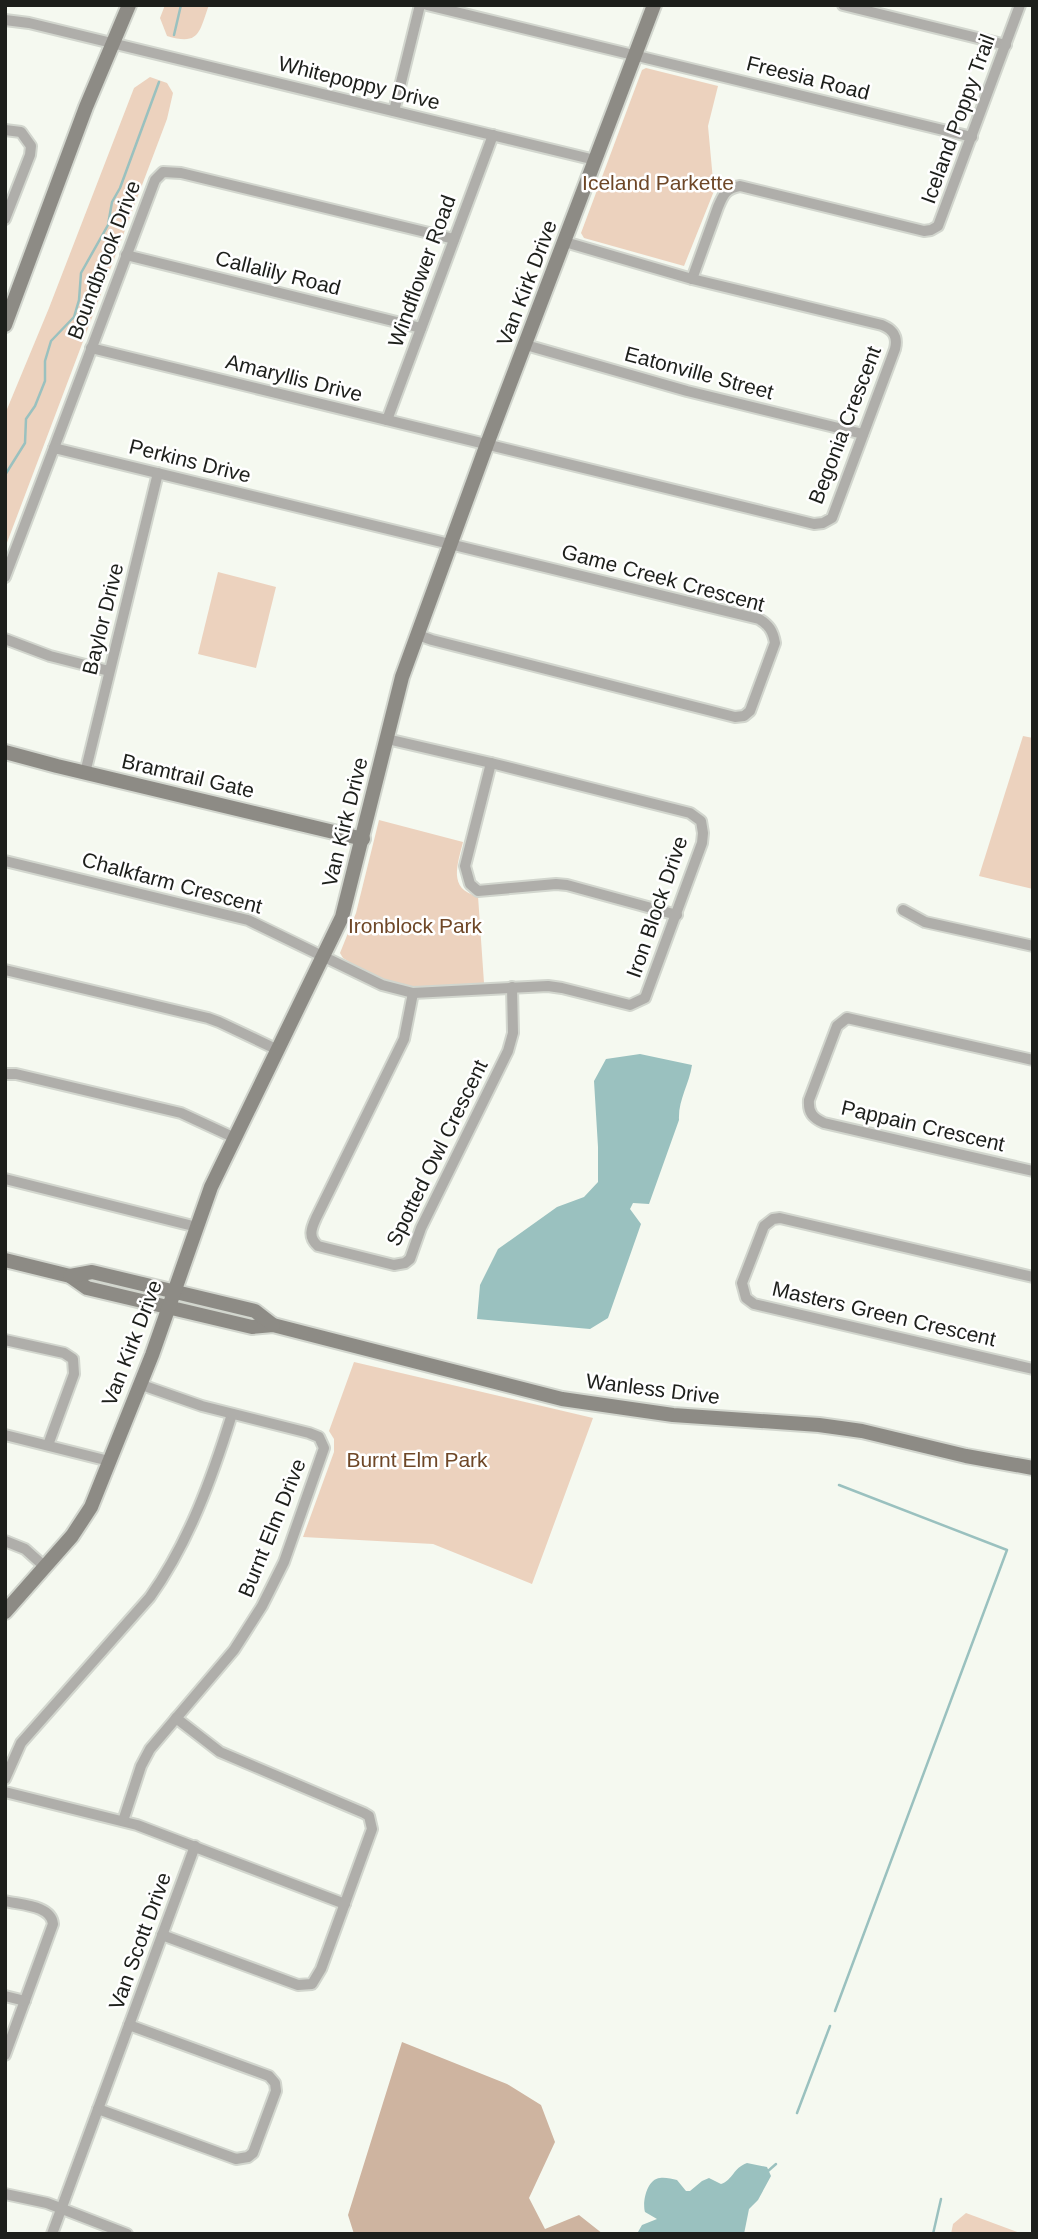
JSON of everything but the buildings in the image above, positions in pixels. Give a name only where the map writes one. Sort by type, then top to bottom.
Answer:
[{"type":"street","points":[[5,325],[86,107],[130,5]]},
{"type":"street","points":[[394,111],[420,5]]},
{"type":"street","name":"Freesia Road","points":[[427,5],[972,137]]},
{"type":"street","name":"Van Kirk Drive","points":[[5,1612],[84,1519],[98,1493],[175,1292],[211,1187],[342,917],[402,677],[487,444],[654,5]]},
{"type":"street","points":[[843,5],[1006,45]]},
{"type":"street","name":"Iceland Poppy Trail","points":[[692,279],[718,206],[723,195],[732,187],[740,186],[924,230],[935,228],[942,220],[1020,5]]},
{"type":"street","name":"Whitepoppy Drive","points":[[5,20],[29,23],[595,160]]},
{"type":"street","points":[[5,130],[21,131],[31,146],[5,219]]},
{"type":"street","name":"Windflower Road","points":[[387,420],[493,135]]},
{"type":"street","name":"Boundbrook Drive","points":[[54,448],[155,180],[163,172],[454,239]]},
{"type":"street","name":"Begonia Crescent","points":[[487,444],[819,524],[832,517],[896,345],[897,340],[892,331],[882,325],[692,279],[565,242]]},
{"type":"street","name":"Callalily Road","points":[[126,256],[421,328]]},
{"type":"street","name":"Eatonville Street","points":[[526,345],[687,391],[863,434]]},
{"type":"street","name":"Amaryllis Drive","points":[[91,348],[487,444]]},
{"type":"street","points":[[5,577],[54,448]]},
{"type":"street","name":"Perkins Drive","points":[[54,448],[450,544]]},
{"type":"street","name":"Baylor Drive","points":[[85,773],[158,473]]},
{"type":"street","name":"Game Creek Crescent","points":[[418,635],[735,717],[744,716],[750,711],[775,643],[767,624],[759,619],[450,544]]},
{"type":"street","points":[[5,639],[50,656],[109,671]]},
{"type":"street","name":"Iron Block Drive","points":[[324,956],[382,985],[413,993],[512,987],[562,988],[622,1004],[635,1004],[645,999],[648,993],[702,844],[701,821],[690,813],[491,762],[387,739]]},
{"type":"street","name":"Bramtrail Gate","points":[[5,752],[362,839]]},
{"type":"street","points":[[491,762],[466,866],[466,877],[478,891],[567,885],[677,915]]},
{"type":"street","name":"Chalkfarm Crescent","points":[[5,861],[248,920],[324,956]]},
{"type":"street","points":[[903,910],[925,922],[1033,946]]},
{"type":"street","points":[[5,970],[208,1018],[278,1050]]},
{"type":"street","name":"Spotted Owl Crescent","points":[[413,993],[404,1039],[311,1228],[312,1240],[318,1246],[394,1265],[404,1264],[413,1255],[421,1228],[508,1051],[513,1033],[512,987]]},
{"type":"street","name":"Pappain Crescent","points":[[1033,1060],[847,1018],[837,1026],[808,1108],[811,1115],[824,1123],[1033,1171]]},
{"type":"street","points":[[5,1074],[16,1074],[181,1113],[234,1138]]},
{"type":"street","points":[[5,1180],[197,1227]]},
{"type":"street","name":"Masters Green Crescent","points":[[1033,1278],[780,1218],[773,1219],[764,1226],[742,1283],[746,1298],[754,1304],[1033,1369]]},
{"type":"street","name":"Wanless Drive","points":[[5,1261],[70,1276],[87,1288],[252,1327],[274,1325],[562,1399],[673,1415],[819,1425],[862,1431],[966,1456],[1033,1468]]},
{"type":"street","name":"Wanless Drive","points":[[70,1276],[92,1272],[255,1311],[274,1325]]},
{"type":"street","points":[[5,1340],[64,1353],[73,1359],[74,1374],[48,1445]]},
{"type":"street","name":"Burnt Elm Drive","points":[[123,1821],[145,1758],[241,1641],[262,1606],[284,1562],[324,1448],[321,1440],[314,1434],[202,1406],[139,1384]]},
{"type":"street","points":[[5,1779],[21,1743],[150,1597],[167,1572],[194,1520],[232,1414]]},
{"type":"street","points":[[5,1435],[109,1461]]},
{"type":"street","points":[[5,1541],[25,1549],[45,1567]]},
{"type":"street","points":[[162,1935],[299,1986],[308,1985],[318,1976],[372,1829],[369,1816],[220,1752],[176,1718]]},
{"type":"street","points":[[5,1792],[123,1821],[345,1904]]},
{"type":"street","name":"Van Scott Drive","points":[[52,2234],[195,1846]]},
{"type":"street","points":[[5,1901],[48,1912],[52,1918],[52,1930],[5,2055]]},
{"type":"street","points":[[5,1996],[25,2001]]},
{"type":"street","points":[[99,2109],[239,2159],[253,2153],[276,2091],[275,2083],[269,2076],[129,2025]]},
{"type":"street","points":[[5,2193],[61,2209],[127,2234]]},
{"type":"green space","points":[[165,5],[209,5],[197,34],[192,38],[178,39],[167,36],[160,18]]},
{"type":"green space","name":"Iceland Parkette","points":[[646,68],[718,86],[708,126],[714,191],[684,266],[584,238],[581,233],[642,70]]},
{"type":"green space","points":[[150,77],[167,83],[173,93],[167,119],[5,548],[5,414],[134,88]]},
{"type":"green space","points":[[218,572],[276,587],[256,668],[198,654]]},
{"type":"green space","points":[[1023,736],[1033,738],[1033,889],[979,876]]},
{"type":"green space","name":"Ironblock Park","points":[[379,820],[463,842],[457,867],[458,882],[468,893],[478,896],[484,983],[412,987],[376,976],[343,958],[340,953],[356,913]]},
{"type":"green space","name":"Burnt Elm Park","points":[[354,1362],[593,1418],[532,1584],[433,1544],[303,1537],[334,1452],[334,1439],[329,1431]]},
{"type":"green space","points":[[966,2213],[1023,2234],[951,2234],[953,2224]]},
{"type":"shaded area","points":[[402,2042],[507,2084],[541,2105],[555,2142],[529,2198],[545,2229],[579,2215],[603,2234],[354,2234],[348,2215]]},
{"type":"water","points":[[640,1054],[692,1065],[680,1106],[679,1120],[649,1204],[633,1203],[630,1209],[641,1224],[608,1318],[590,1329],[477,1319],[480,1285],[498,1249],[557,1207],[584,1197],[598,1182],[594,1081],[606,1059]]},
{"type":"water","points":[[747,2163],[767,2167],[771,2176],[758,2200],[749,2209],[744,2234],[639,2234],[642,2225],[657,2219],[645,2212],[644,2208],[646,2192],[656,2179],[677,2180],[686,2191],[690,2191],[709,2178],[721,2184]]},
{"type":"waterway","points":[[174,35],[181,5]]},
{"type":"waterway","points":[[5,475],[25,443],[26,419],[35,406],[45,381],[45,361],[51,341],[74,317],[79,300],[81,273],[108,225],[112,202],[120,188],[159,82]]},
{"type":"waterway","points":[[835,2011],[1007,1550],[839,1485]]},
{"type":"waterway","points":[[797,2113],[830,2026]]},
{"type":"waterway","points":[[768,2171],[776,2164]]},
{"type":"waterway","points":[[933,2234],[941,2199]]}]
